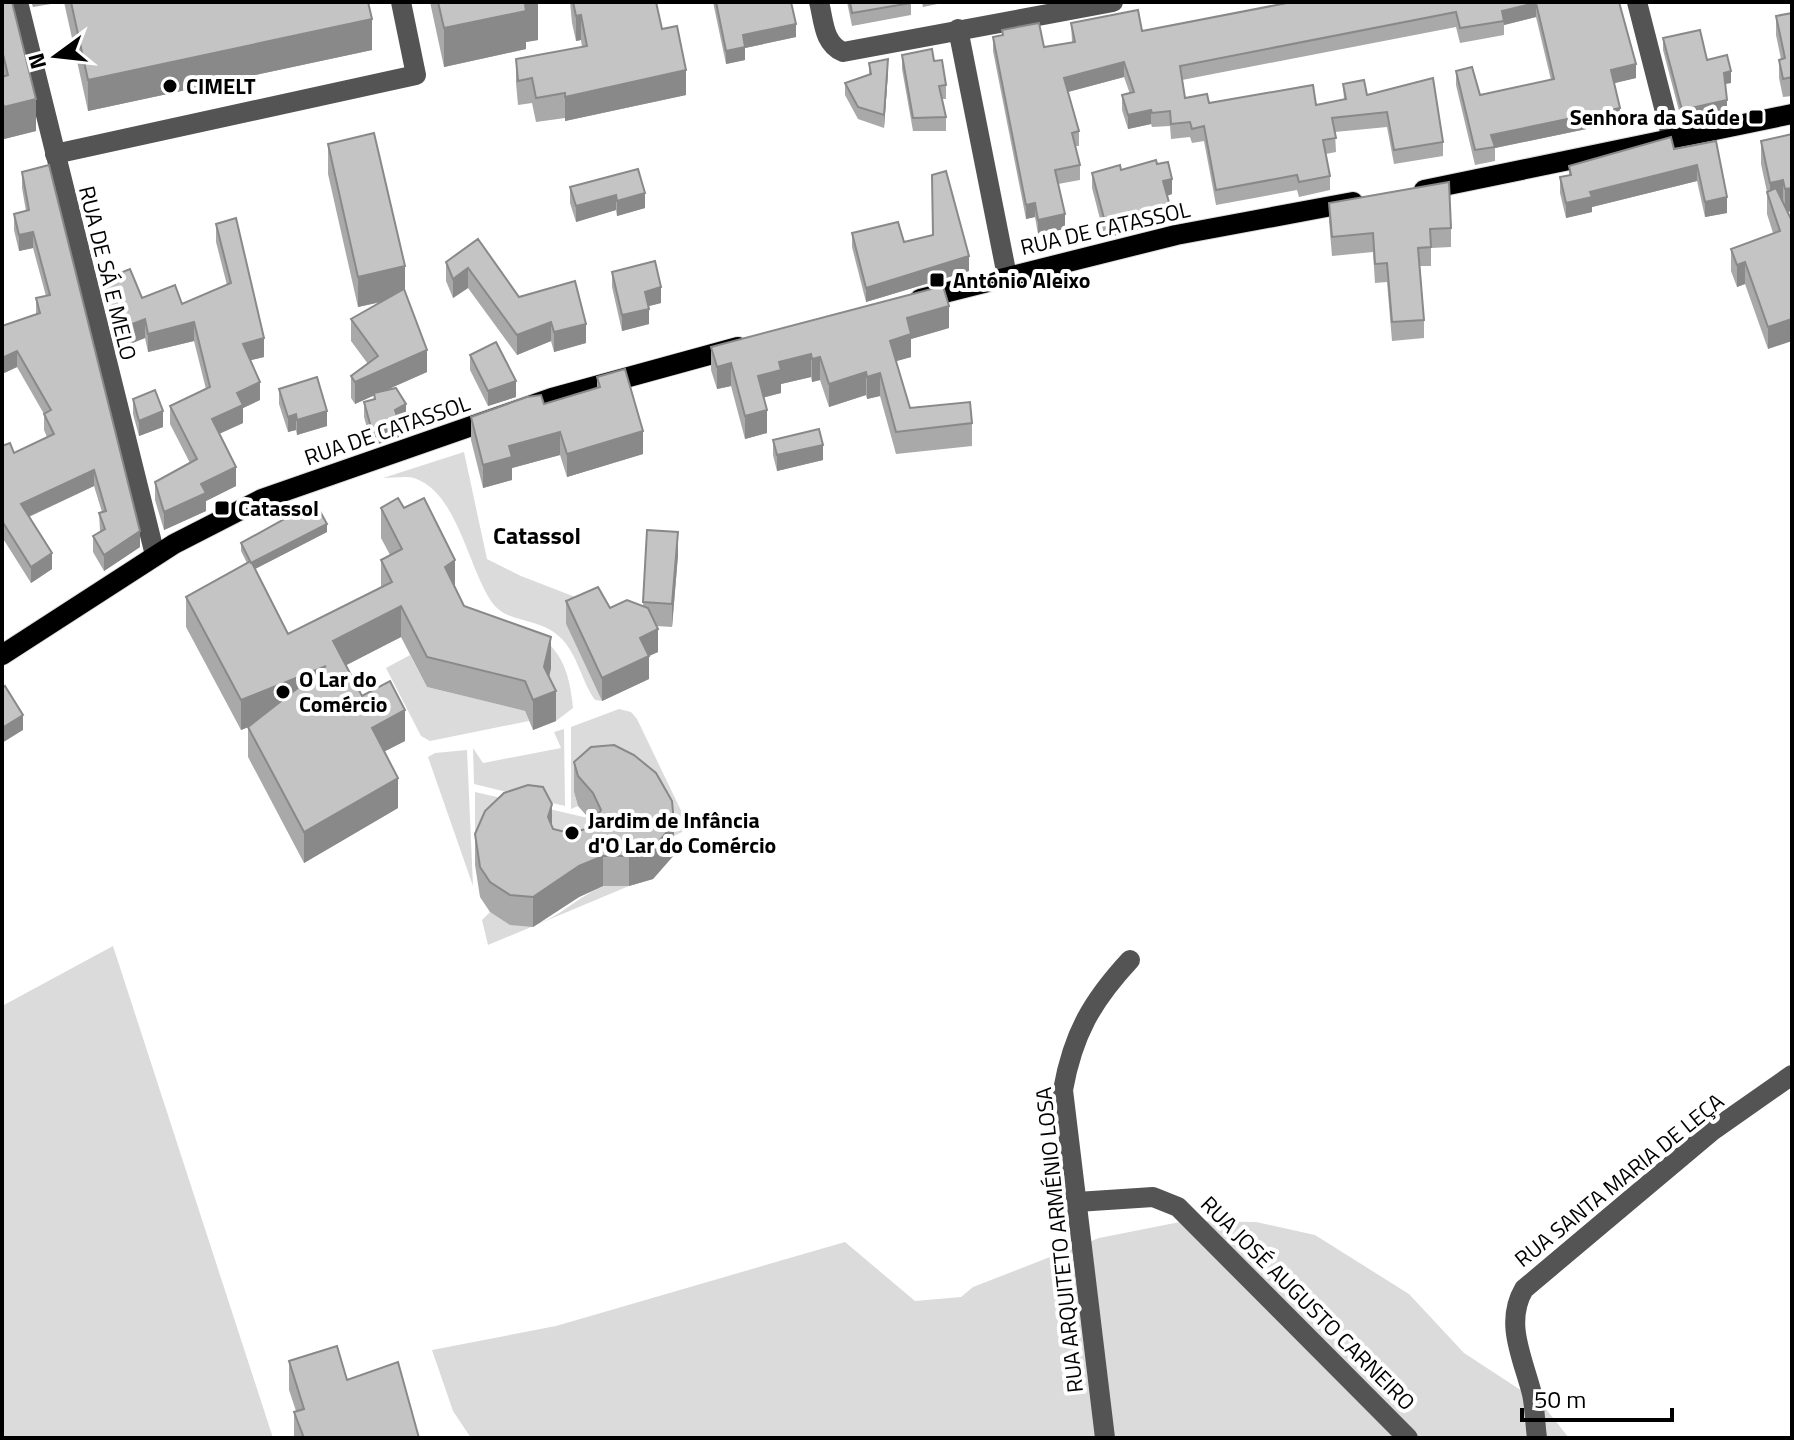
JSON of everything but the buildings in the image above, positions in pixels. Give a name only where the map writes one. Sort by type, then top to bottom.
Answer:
[{"type":"main road","points":[[1401,194],[1792,114]]},
{"type":"main road","name":"RUA DE CATASSOL","points":[[893,306],[1176,235],[1372,199]]},
{"type":"main road","name":"RUA DE CATASSOL","points":[[2,655],[155,555],[226,516],[288,489],[552,398],[757,342]]},
{"type":"street","name":"RUA DE SÁ E MELO","points":[[18,2],[155,555]]},
{"type":"street","points":[[55,154],[416,75],[401,2]]},
{"type":"street","points":[[819,2],[827,38],[834,48],[853,51],[1113,2]]},
{"type":"street","points":[[1637,2],[1672,139]]},
{"type":"street","points":[[958,29],[1007,276]]},
{"type":"street","name":"RUA ARQUITETO ARMÉNIO LOSA","points":[[1105,1438],[1063,1090],[1070,1049],[1105,987],[1130,960]]},
{"type":"street","name":"RUA SANTA MARIA DE LEÇA","points":[[1537,1438],[1533,1398],[1514,1327],[1515,1304],[1524,1289],[1712,1131],[1792,1075]]},
{"type":"street","name":"RUA JOSÉ AUGUSTO CARNEIRO","points":[[1077,1202],[1153,1197],[1178,1207],[1408,1438]]},
{"type":"shaded area","points":[[464,452],[487,559],[521,576],[609,610],[566,624],[602,701],[595,700],[568,647],[555,633],[507,615],[494,605],[442,499],[429,486],[414,478],[383,478]]},
{"type":"shaded area","points":[[545,640],[562,663],[572,698],[573,708],[556,721],[544,698]]},
{"type":"shaded area","points":[[410,655],[427,687],[525,711],[529,721],[430,741],[421,736],[386,668]]},
{"type":"shaded area","points":[[619,709],[631,712],[637,719],[687,823],[684,831],[672,837],[574,792],[578,806],[571,809],[571,727]]},
{"type":"shaded area","points":[[564,729],[565,806],[474,784],[473,748],[483,763],[561,748],[554,732]]},
{"type":"shaded area","points":[[467,750],[473,886],[428,757],[435,753]]},
{"type":"shaded area","points":[[475,792],[588,818],[601,841],[475,865]]},
{"type":"shaded area","points":[[603,886],[629,886],[488,945],[482,920],[490,912],[523,925],[536,924]]},
{"type":"shaded area","points":[[113,946],[273,1438],[2,1438],[2,1006]]},
{"type":"shaded area","points":[[1185,1221],[1256,1222],[1315,1235],[1409,1294],[1464,1353],[1542,1404],[1569,1438],[471,1438],[453,1411],[432,1350],[556,1326],[845,1242],[915,1301],[961,1297],[973,1287],[1099,1238]]},
{"type":"place","name":"CIMELT","points":[[170,86]]},
{"type":"place","name":"Senhora da Saúde","points":[[1756,117]]},
{"type":"place","name":"António Aleixo","points":[[937,280]]},
{"type":"place","name":"Catassol","points":[[222,508]]},
{"type":"place","name":"O Lar do Comércio","points":[[283,692]]},
{"type":"place","name":"Jardim de Infância d'O Lar do Comércio","points":[[572,833]]},
{"type":"district","name":"Catassol","points":[[537,535]]}]
